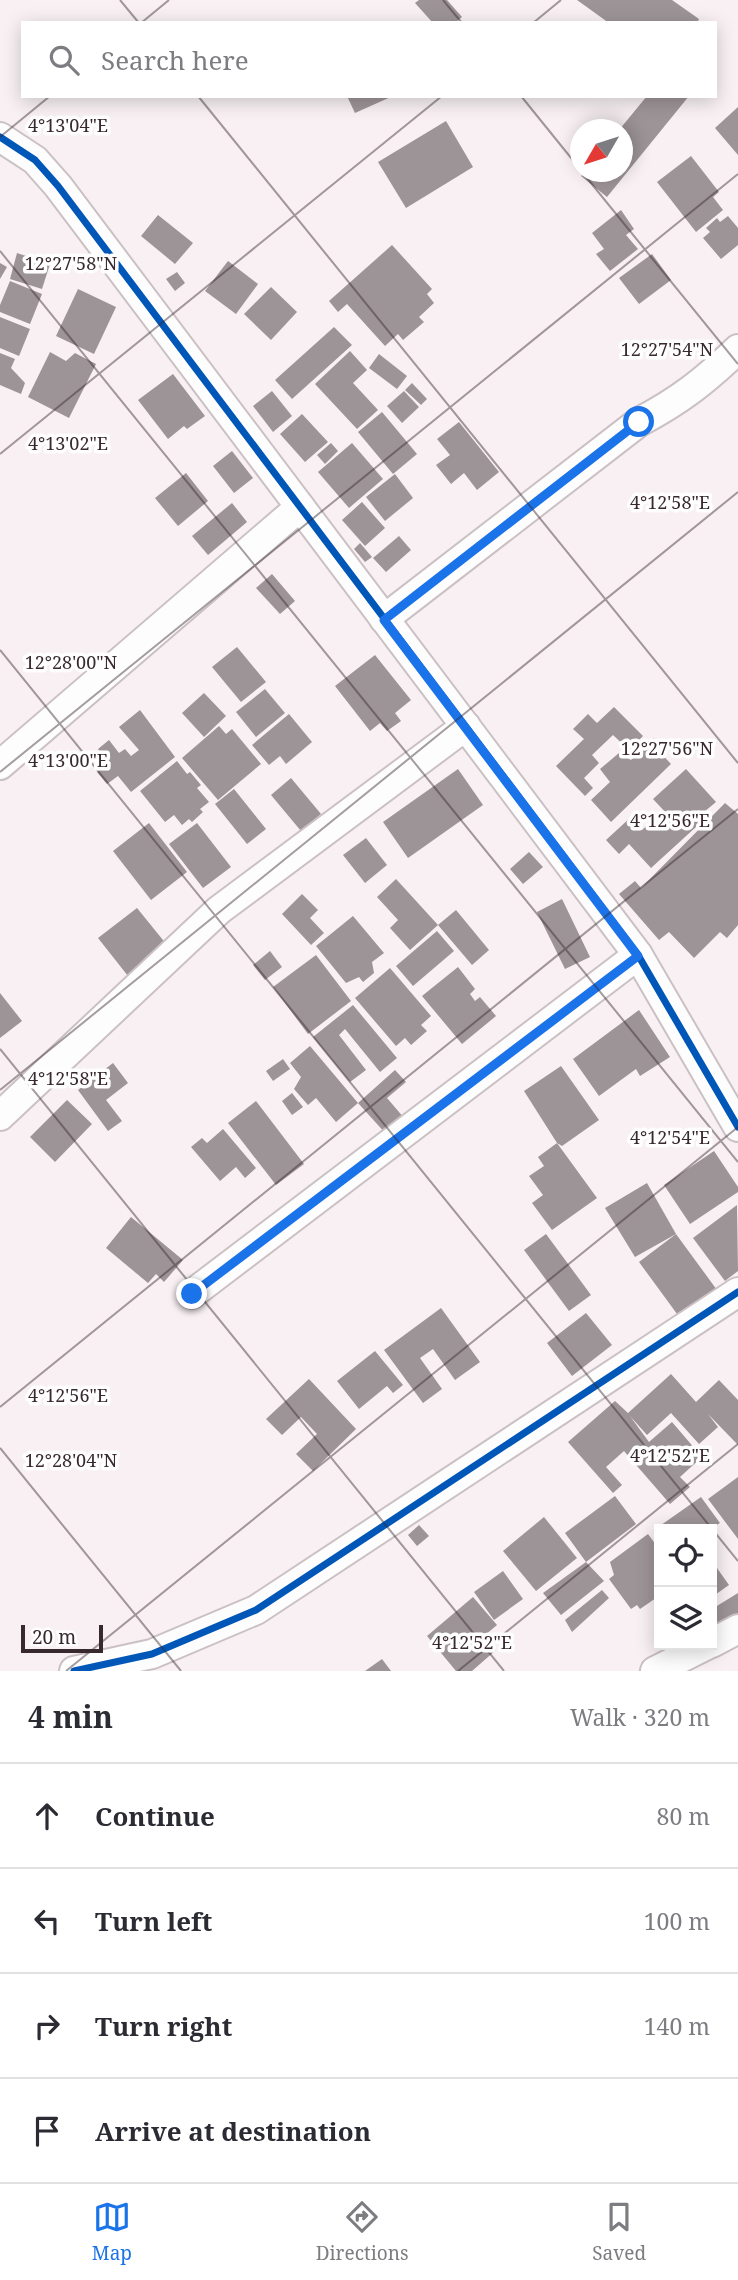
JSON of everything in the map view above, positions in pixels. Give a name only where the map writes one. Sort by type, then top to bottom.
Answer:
[{"type":"street","points":[[0,137],[35,160],[58,186],[638,956],[738,1127]]},
{"type":"street","points":[[384,620],[639,422],[671,405],[703,383],[738,349]]},
{"type":"street","points":[[0,765],[300,507]]},
{"type":"street","points":[[0,1116],[219,910],[466,726]]},
{"type":"street","points":[[192,1294],[638,956]]},
{"type":"street","points":[[74,1671],[152,1654],[257,1610],[738,1292]]},
{"type":"street","points":[[717,1640],[738,1629]]},
{"type":"street","points":[[655,1671],[698,1650]]},
{"type":"building","points":[[419,0],[447,0],[462,17],[457,21],[431,21],[415,3]]},
{"type":"building","points":[[577,0],[672,0],[699,19],[698,21],[606,21]]},
{"type":"building","points":[[348,98],[389,98],[355,113]]},
{"type":"building","points":[[645,98],[687,98],[633,165],[633,119],[628,119]]},
{"type":"building","points":[[738,107],[738,155],[715,128]]},
{"type":"building","points":[[446,121],[473,167],[406,208],[378,162]]},
{"type":"building","points":[[691,156],[719,192],[713,197],[723,210],[696,232],[657,182]]},
{"type":"building","points":[[588,182],[619,182],[607,197]]},
{"type":"building","points":[[621,210],[634,229],[626,235],[638,249],[610,271],[596,254],[604,249],[592,233]]},
{"type":"building","points":[[158,215],[193,243],[175,264],[141,236]]},
{"type":"building","points":[[728,216],[738,228],[738,245],[721,259],[703,238],[710,232],[706,228],[717,218],[720,222]]},
{"type":"building","points":[[392,245],[432,289],[427,294],[434,303],[419,317],[424,322],[403,340],[398,334],[385,346],[347,304],[338,312],[329,301]]},
{"type":"building","points":[[17,253],[50,264],[42,289],[10,279]]},
{"type":"building","points":[[652,254],[671,280],[639,304],[619,278]]},
{"type":"building","points":[[228,261],[258,284],[236,314],[205,291]]},
{"type":"building","points":[[0,263],[7,267],[0,279]]},
{"type":"building","points":[[177,272],[185,283],[175,291],[166,279]]},
{"type":"building","points":[[10,281],[42,294],[30,324],[0,312],[0,305]]},
{"type":"building","points":[[271,287],[297,312],[271,340],[244,314]]},
{"type":"building","points":[[78,289],[116,307],[94,354],[56,336]]},
{"type":"building","points":[[0,317],[30,329],[19,356],[0,348]]},
{"type":"building","points":[[334,327],[352,345],[292,399],[275,380]]},
{"type":"building","points":[[350,351],[367,370],[353,383],[378,410],[357,429],[315,384]]},
{"type":"building","points":[[50,352],[66,361],[75,353],[96,364],[69,418],[28,397]]},
{"type":"building","points":[[0,353],[15,359],[11,368],[25,383],[21,394],[0,385]]},
{"type":"building","points":[[379,354],[407,376],[397,389],[369,368]]},
{"type":"building","points":[[173,374],[205,416],[187,429],[184,426],[168,439],[138,400]]},
{"type":"building","points":[[412,383],[427,399],[421,405],[405,390]]},
{"type":"building","points":[[272,391],[292,416],[273,432],[253,406]]},
{"type":"building","points":[[404,391],[419,407],[402,423],[387,406]]},
{"type":"building","points":[[382,412],[417,454],[393,474],[358,432]]},
{"type":"building","points":[[302,414],[328,442],[305,462],[280,434]]},
{"type":"building","points":[[459,422],[499,472],[477,490],[464,473],[451,484],[436,465],[450,455],[437,439]]},
{"type":"building","points":[[331,443],[338,451],[325,464],[317,455]]},
{"type":"building","points":[[352,443],[383,479],[349,508],[318,472]]},
{"type":"building","points":[[232,451],[253,478],[234,493],[213,466]]},
{"type":"building","points":[[186,473],[208,501],[178,526],[155,498]]},
{"type":"building","points":[[395,474],[413,498],[385,521],[366,497]]},
{"type":"building","points":[[362,502],[385,528],[365,546],[342,520]]},
{"type":"building","points":[[232,503],[247,522],[208,555],[192,536]]},
{"type":"building","points":[[399,536],[411,550],[386,572],[373,558]]},
{"type":"building","points":[[360,543],[372,557],[365,562],[354,549]]},
{"type":"building","points":[[272,574],[295,601],[280,614],[256,588]]},
{"type":"building","points":[[237,647],[266,682],[241,702],[212,667]]},
{"type":"building","points":[[375,655],[411,700],[395,713],[401,721],[387,731],[380,723],[370,731],[335,686]]},
{"type":"building","points":[[265,689],[285,713],[256,737],[236,712]]},
{"type":"building","points":[[204,693],[226,716],[204,737],[182,713]]},
{"type":"building","points":[[614,707],[643,736],[629,750],[613,735],[592,755],[599,763],[584,778],[593,788],[585,796],[556,766],[584,739],[573,729],[588,714],[597,723]]},
{"type":"building","points":[[140,710],[175,757],[131,792],[118,776],[107,784],[97,772],[108,763],[98,749],[109,740],[119,753],[125,749],[131,756],[139,750],[119,727]]},
{"type":"building","points":[[289,714],[312,742],[286,764],[280,756],[269,765],[252,745]]},
{"type":"building","points":[[219,726],[226,734],[232,729],[261,764],[218,800],[182,758]]},
{"type":"building","points":[[654,738],[656,748],[671,764],[611,822],[591,800],[610,782],[600,769],[619,753],[631,760]]},
{"type":"building","points":[[177,761],[187,774],[190,772],[201,785],[197,788],[209,802],[200,809],[203,812],[192,822],[189,819],[182,825],[174,815],[165,822],[140,791]]},
{"type":"building","points":[[458,769],[483,805],[408,858],[383,822]]},
{"type":"building","points":[[686,769],[716,802],[704,812],[708,816],[651,868],[629,844],[619,854],[606,840],[631,817],[642,830],[652,821],[656,825],[668,815],[653,799]]},
{"type":"building","points":[[291,778],[321,814],[301,831],[271,795]]},
{"type":"building","points":[[234,789],[266,829],[247,844],[215,804]]},
{"type":"building","points":[[725,803],[738,814],[738,925],[727,938],[720,932],[694,958],[669,932],[659,940],[619,894],[635,881],[641,888]]},
{"type":"building","points":[[149,823],[187,872],[151,900],[113,851]]},
{"type":"building","points":[[197,823],[231,867],[203,888],[169,844]]},
{"type":"building","points":[[366,838],[387,865],[365,883],[343,855]]},
{"type":"building","points":[[529,852],[543,867],[523,884],[510,869]]},
{"type":"building","points":[[396,879],[438,925],[410,950],[390,928],[398,920],[377,897]]},
{"type":"building","points":[[302,894],[318,910],[310,918],[324,933],[311,945],[282,914]]},
{"type":"building","points":[[562,899],[590,957],[565,969],[537,912]]},
{"type":"building","points":[[137,908],[167,945],[128,976],[98,938]]},
{"type":"building","points":[[456,910],[489,950],[472,965],[438,925]]},
{"type":"building","points":[[353,916],[384,953],[372,962],[374,973],[363,982],[359,977],[346,983],[316,946]]},
{"type":"building","points":[[437,931],[454,951],[413,986],[396,966]]},
{"type":"building","points":[[270,951],[282,967],[265,980],[253,965]]},
{"type":"building","points":[[316,955],[351,1001],[308,1034],[273,987]]},
{"type":"building","points":[[458,967],[475,989],[470,994],[475,1001],[480,997],[496,1016],[462,1044],[422,996]]},
{"type":"building","points":[[390,968],[431,1016],[421,1025],[427,1031],[411,1045],[405,1038],[396,1046],[355,998]]},
{"type":"building","points":[[0,993],[22,1021],[0,1038]]},
{"type":"building","points":[[353,1005],[397,1058],[380,1072],[345,1029],[339,1035],[366,1070],[350,1082],[313,1037]]},
{"type":"building","points":[[639,1010],[670,1057],[640,1076],[636,1069],[599,1096],[573,1059]]},
{"type":"building","points":[[310,1046],[358,1103],[336,1122],[316,1098],[308,1105],[294,1089],[301,1077],[290,1063]]},
{"type":"building","points":[[283,1059],[290,1069],[273,1081],[266,1071]]},
{"type":"building","points":[[113,1063],[128,1083],[106,1100],[122,1121],[108,1131],[78,1090]]},
{"type":"building","points":[[561,1066],[599,1120],[562,1146],[557,1143],[524,1091]]},
{"type":"building","points":[[395,1070],[406,1082],[387,1098],[405,1119],[387,1135],[358,1103]]},
{"type":"building","points":[[292,1093],[303,1107],[292,1115],[282,1101]]},
{"type":"building","points":[[67,1100],[92,1124],[55,1162],[30,1137]]},
{"type":"building","points":[[256,1101],[304,1164],[276,1185],[228,1123]]},
{"type":"building","points":[[223,1129],[256,1168],[245,1178],[236,1167],[220,1181],[191,1147],[202,1138],[207,1143]]},
{"type":"building","points":[[557,1143],[597,1198],[552,1230],[532,1203],[543,1195],[529,1176],[544,1166],[538,1157]]},
{"type":"building","points":[[714,1151],[738,1187],[738,1192],[690,1224],[664,1185]]},
{"type":"building","points":[[647,1183],[676,1234],[635,1257],[605,1208]]},
{"type":"building","points":[[737,1205],[738,1271],[725,1281],[693,1238]]},
{"type":"building","points":[[131,1217],[183,1260],[164,1282],[156,1274],[148,1283],[106,1248]]},
{"type":"building","points":[[546,1234],[591,1295],[569,1311],[524,1250]]},
{"type":"building","points":[[676,1234],[717,1290],[680,1318],[639,1262]]},
{"type":"building","points":[[441,1308],[480,1362],[455,1380],[433,1349],[420,1358],[442,1389],[423,1403],[384,1350]]},
{"type":"building","points":[[586,1313],[612,1345],[572,1376],[547,1343]]},
{"type":"building","points":[[375,1351],[403,1385],[393,1393],[387,1386],[359,1409],[337,1381]]},
{"type":"building","points":[[671,1374],[696,1402],[719,1380],[738,1400],[738,1445],[708,1414],[718,1427],[699,1444],[671,1413],[647,1435],[630,1416],[649,1442],[672,1422],[702,1457],[680,1477],[690,1487],[670,1504],[624,1451],[606,1467],[622,1485],[613,1493],[568,1442],[615,1401],[628,1413]]},
{"type":"building","points":[[309,1379],[356,1429],[313,1471],[296,1454],[317,1434],[301,1417],[282,1435],[266,1419]]},
{"type":"building","points":[[738,1477],[738,1539],[708,1499]]},
{"type":"building","points":[[615,1496],[636,1524],[586,1562],[565,1533]]},
{"type":"building","points":[[701,1497],[720,1523],[717,1525],[663,1524]]},
{"type":"building","points":[[544,1517],[577,1558],[536,1591],[503,1551]]},
{"type":"building","points":[[419,1525],[429,1536],[417,1546],[408,1535]]},
{"type":"building","points":[[648,1534],[654,1542],[654,1599],[640,1609],[637,1605],[631,1609],[609,1579],[614,1575],[610,1562]]},
{"type":"building","points":[[586,1562],[604,1581],[561,1615],[543,1593]]},
{"type":"building","points":[[717,1568],[729,1585],[717,1593]]},
{"type":"building","points":[[503,1571],[523,1599],[494,1620],[474,1592]]},
{"type":"building","points":[[602,1590],[609,1598],[572,1632],[565,1620]]},
{"type":"building","points":[[738,1593],[738,1629],[718,1625],[717,1606]]},
{"type":"building","points":[[473,1597],[497,1625],[484,1636],[496,1650],[472,1671],[456,1671],[427,1636]]},
{"type":"building","points":[[382,1659],[391,1671],[365,1671]]},
{"type":"cycle path","points":[[0,137],[35,160],[58,186],[638,955],[738,1127]]},
{"type":"cycle path","points":[[74,1671],[152,1654],[256,1610],[738,1292]]},
{"type":"route","points":[[192,1294],[638,956],[384,620],[639,422]]}]
